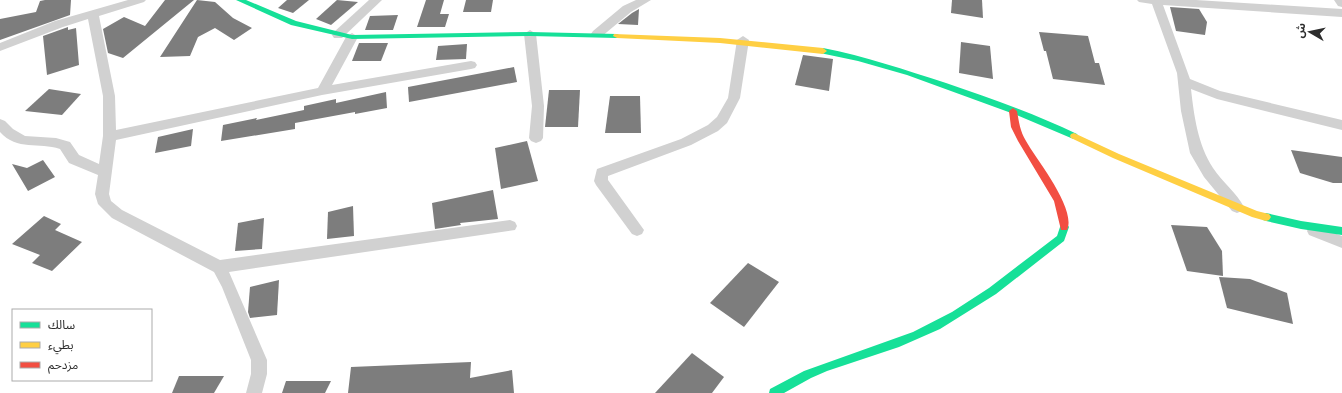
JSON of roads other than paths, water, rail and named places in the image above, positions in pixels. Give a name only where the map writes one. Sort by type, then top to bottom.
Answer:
[{"type":"street","points":[[0,47],[59,24],[140,0]]},
{"type":"street","points":[[240,0],[262,11],[294,23],[338,35],[352,37],[597,34],[743,40],[825,51],[864,60],[925,79],[1013,111],[1255,214],[1301,225],[1342,231]]},
{"type":"street","points":[[338,35],[376,0]]},
{"type":"street","points":[[597,34],[627,9],[646,0]]},
{"type":"street","points":[[1237,207],[1209,173],[1197,153],[1187,111],[1184,81],[1180,63],[1150,0],[1342,13]]},
{"type":"street","points":[[1340,0],[1342,4]]},
{"type":"street","points":[[93,14],[106,78],[110,136],[102,194],[105,204],[122,217],[220,267],[510,226]]},
{"type":"street","points":[[530,34],[538,106],[536,138]]},
{"type":"street","points":[[322,91],[352,37]]},
{"type":"street","points":[[637,230],[601,181],[602,173],[642,160],[686,142],[713,128],[722,120],[734,98],[743,40]]},
{"type":"street","points":[[110,136],[322,91],[471,65]]},
{"type":"street","points":[[1184,81],[1217,95],[1342,125]]},
{"type":"street","points":[[774,393],[805,374],[896,343],[952,318],[1004,283],[1061,238],[1064,231],[1062,211],[1016,130],[1013,111]]},
{"type":"street","points":[[0,124],[9,134],[24,141],[32,143],[55,143],[65,145],[74,159],[104,172]]},
{"type":"street","points":[[1301,225],[1342,242]]},
{"type":"street","points":[[220,267],[232,292],[259,360],[259,374],[254,393]]}]
